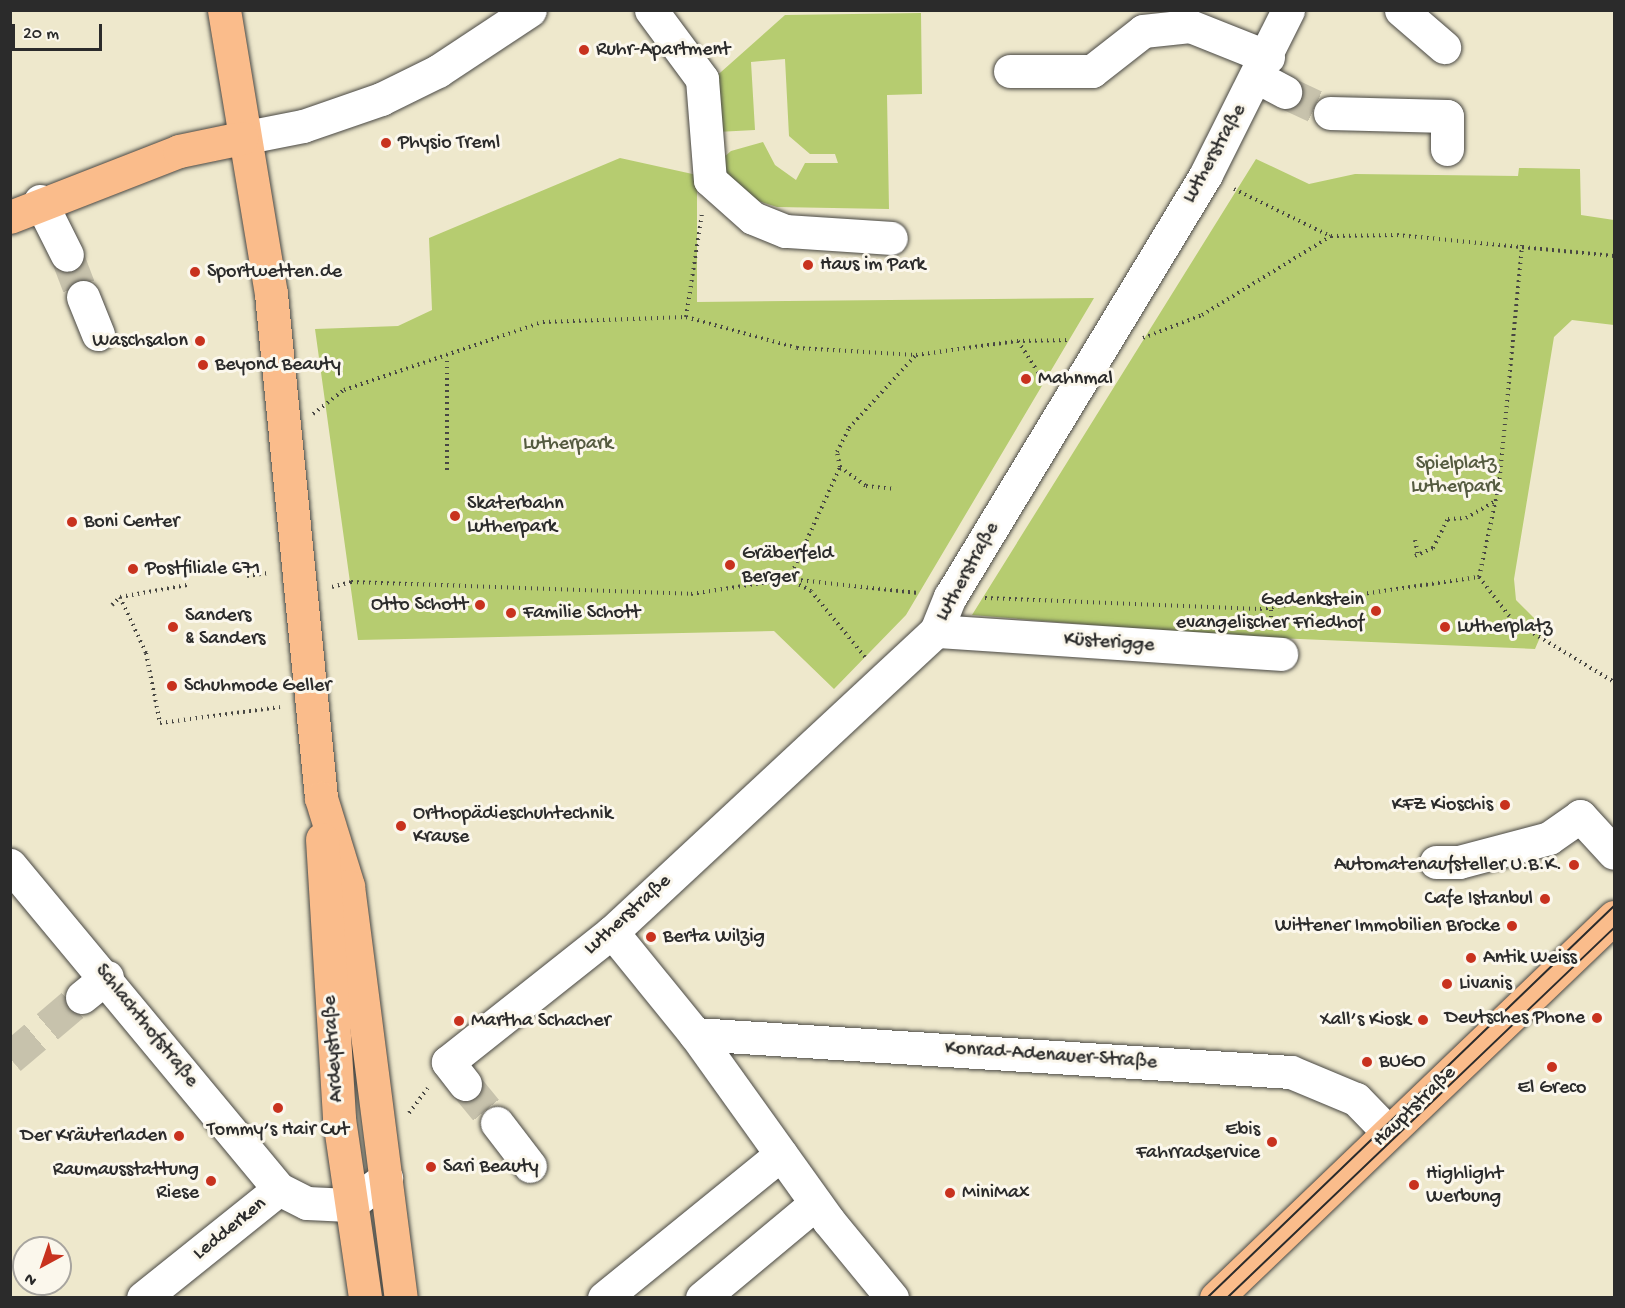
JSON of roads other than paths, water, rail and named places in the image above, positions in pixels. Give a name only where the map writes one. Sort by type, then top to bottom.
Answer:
[{"type":"main road","points":[[224,10],[242,138],[271,294],[299,596],[321,798],[348,886],[402,1298]]},
{"type":"main road","points":[[10,217],[40,201],[179,151],[242,138]]},
{"type":"main road","name":"Ardeystraße","points":[[321,798],[324,906],[343,1157],[365,1298]]},
{"type":"main road","name":"Hauptstraße","points":[[1216,1298],[1614,917]]},
{"type":"street","points":[[242,138],[303,126],[381,99],[438,71],[530,10]]},
{"type":"street","points":[[651,10],[702,80],[710,180],[753,218],[786,231],[891,238]]},
{"type":"street","name":"Lutherstraße","points":[[457,1073],[936,631],[950,597],[1062,409],[1206,174],[1270,75],[1288,10]]},
{"type":"street","points":[[1401,10],[1444,47]]},
{"type":"street","points":[[1010,71],[1092,71],[1143,31],[1190,26],[1270,75]]},
{"type":"street","points":[[1330,113],[1447,116],[1447,149]]},
{"type":"street","points":[[40,201],[67,255]]},
{"type":"street","points":[[84,297],[98,334]]},
{"type":"street","name":"Küsterigge","points":[[936,631],[1281,654]]},
{"type":"street","points":[[1436,862],[1459,862],[1549,838],[1580,816],[1614,853]]},
{"type":"street","name":"Schlachthofstraße","points":[[10,865],[107,977],[279,1189]]},
{"type":"street","points":[[612,932],[695,1034],[822,1211],[892,1298]]},
{"type":"street","points":[[82,997],[107,977]]},
{"type":"street","name":"Konrad-Adenauer-Straße","points":[[695,1034],[1291,1072],[1356,1099],[1388,1132]]},
{"type":"street","points":[[497,1123],[530,1166]]},
{"type":"street","points":[[343,1157],[383,1143]]},
{"type":"street","points":[[604,1298],[781,1154]]},
{"type":"street","points":[[349,1205],[386,1178]]},
{"type":"street","name":"Ledderken","points":[[143,1298],[279,1189],[307,1203],[349,1205]]},
{"type":"street","points":[[702,1298],[822,1211]]},
{"type":"tunnel","points":[[1285,92],[1330,113]]},
{"type":"tunnel","points":[[67,255],[83,297]]},
{"type":"tunnel","points":[[10,1058],[82,997]]},
{"type":"tunnel","points":[[465,1084],[497,1123]]},
{"type":"tram line","points":[[1207,1298],[1614,906]]},
{"type":"tram line","points":[[1227,1298],[1614,928]]},
{"type":"place","name":"Ruhr-Apartment","points":[[584,50]]},
{"type":"place","name":"Physio Treml","points":[[386,143]]},
{"type":"place","name":"Haus im Park","points":[[808,265]]},
{"type":"place","name":"Sportwetten.de","points":[[195,272]]},
{"type":"place","name":"Waschsalon","points":[[200,341]]},
{"type":"place","name":"Beyond Beauty","points":[[203,365]]},
{"type":"place","name":"Mahnmal","points":[[1026,379]]},
{"type":"place","name":"Skaterbahn Lutherpark","points":[[455,516]]},
{"type":"place","name":"Boni Center","points":[[72,522]]},
{"type":"place","name":"Gräberfeld Berger","points":[[730,565]]},
{"type":"place","name":"Postfiliale 671","points":[[133,569]]},
{"type":"place","name":"Otto Schott","points":[[480,605]]},
{"type":"place","name":"Gedenkstein evangelischer Friedhof","points":[[1376,611]]},
{"type":"place","name":"Familie Schott","points":[[511,613]]},
{"type":"place","name":"Sanders & Sanders","points":[[173,627]]},
{"type":"place","name":"Lutherplatz","points":[[1445,627]]},
{"type":"place","name":"Schuhmode Geller","points":[[172,686]]},
{"type":"place","name":"KFZ Kioschis","points":[[1505,805]]},
{"type":"place","name":"Orthopädieschuhtechnik Krause","points":[[401,826]]},
{"type":"place","name":"Automatenaufsteller U.B.K.","points":[[1574,865]]},
{"type":"place","name":"Cafe Istanbul","points":[[1545,899]]},
{"type":"place","name":"Wittener Immobilien Brocke","points":[[1512,926]]},
{"type":"place","name":"Berta Wilzig","points":[[651,937]]},
{"type":"place","name":"Antik Weiss","points":[[1471,958]]},
{"type":"place","name":"Livanis","points":[[1447,984]]},
{"type":"place","name":"Deutsches Phone","points":[[1597,1018]]},
{"type":"place","name":"Xall’s Kiosk","points":[[1423,1020]]},
{"type":"place","name":"Martha Schacher","points":[[459,1021]]},
{"type":"place","name":"BUGO","points":[[1367,1062]]},
{"type":"place","name":"El Greco","points":[[1552,1067]]},
{"type":"place","name":"Tommy’s Hair Cut","points":[[278,1108]]},
{"type":"place","name":"Der Kräuterladen","points":[[179,1136]]},
{"type":"place","name":"Ebis Fahrradservice","points":[[1272,1142]]},
{"type":"place","name":"Sari Beauty","points":[[431,1167]]},
{"type":"place","name":"Raumausstattung Riese","points":[[211,1181]]},
{"type":"place","name":"Highlight Werbung","points":[[1414,1185]]},
{"type":"place","name":"MiniMax","points":[[950,1193]]},
{"type":"park label","name":"Lutherpark","points":[[568,444]]},
{"type":"park label","name":"Spielplatz Lutherpark","points":[[1456,476]]}]
